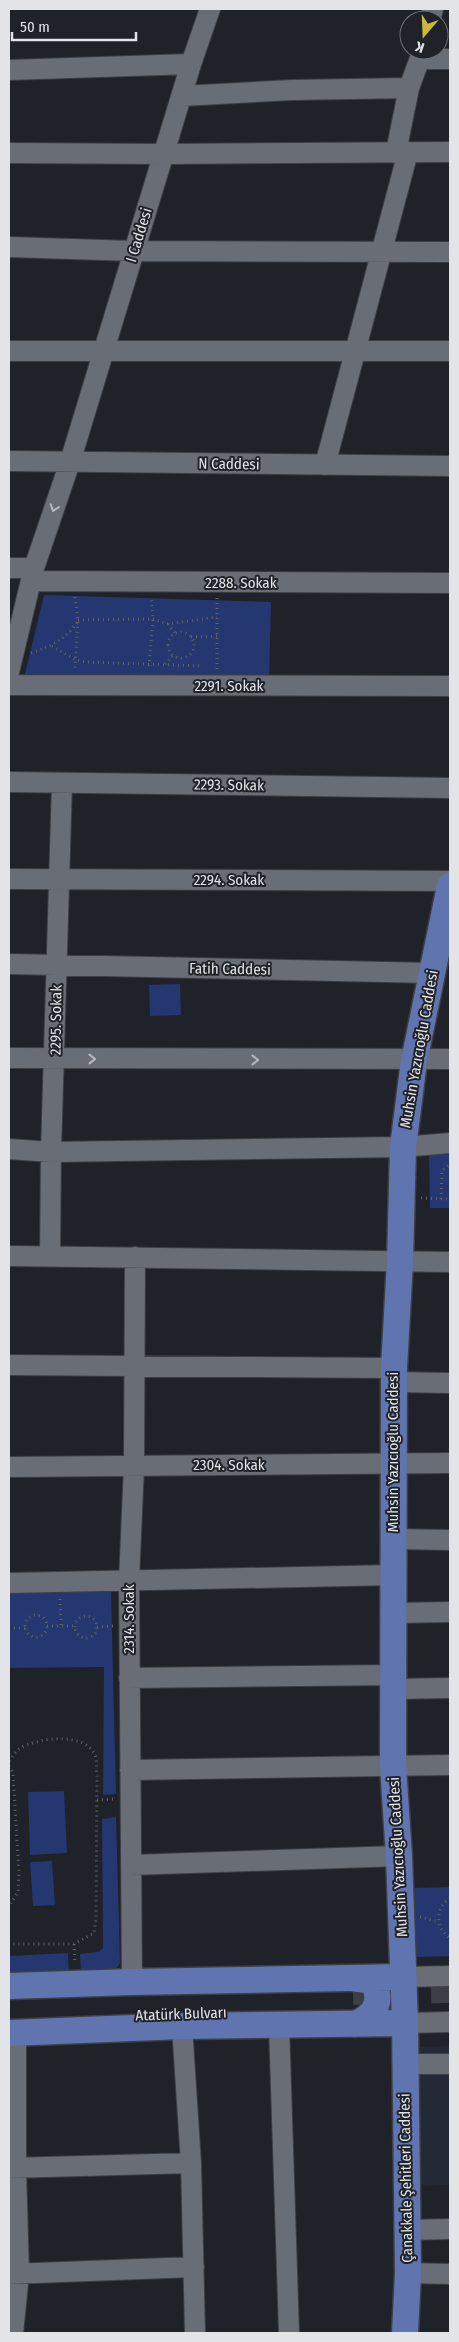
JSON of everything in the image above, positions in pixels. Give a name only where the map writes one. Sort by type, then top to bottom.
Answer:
[{"type":"main road","name":"Muhsin Yazıcıoğlu Caddesi","points":[[405,2023],[399,1856],[393,1766],[394,1375],[403,1148],[414,1060],[441,972],[450,886]]},
{"type":"main road","points":[[11,2029],[279,2025],[353,2000],[403,1977]]},
{"type":"main road","points":[[9,1986],[132,1982],[353,2000],[405,2023]]},
{"type":"main road","name":"Atatürk Bulvarı","points":[[9,1998],[353,2000]]},
{"type":"main road","name":"Atatürk Bulvarı","points":[[11,2029],[353,2000]]},
{"type":"main road","name":"Çanakkale Şehitleri Caddesi","points":[[405,2023],[408,2273],[405,2333]]},
{"type":"street","name":"I Caddesi","points":[[9,673],[33,575],[70,462],[191,64],[210,9]]},
{"type":"street","points":[[325,465],[381,251],[402,152],[409,88],[420,60]]},
{"type":"street","points":[[9,70],[191,64]]},
{"type":"street","points":[[182,96],[292,90],[409,88]]},
{"type":"street","points":[[9,153],[450,152]]},
{"type":"street","points":[[9,247],[134,252],[450,252]]},
{"type":"street","points":[[9,351],[450,351]]},
{"type":"street","name":"N Caddesi","points":[[9,461],[450,466]]},
{"type":"street","name":"2288. Sokak","points":[[9,568],[33,575],[217,583],[450,583]]},
{"type":"street","name":"2291. Sokak","points":[[9,673],[216,687],[450,686]]},
{"type":"street","name":"2293. Sokak","points":[[9,782],[450,788]]},
{"type":"street","name":"2295. Sokak","points":[[50,1256],[51,1152],[62,783]]},
{"type":"street","name":"2294. Sokak","points":[[9,879],[450,881]]},
{"type":"street","name":"Fatih Caddesi","points":[[9,964],[441,972]]},
{"type":"street","points":[[9,1058],[450,1059]]},
{"type":"street","points":[[9,1149],[51,1152],[403,1148],[450,1143]]},
{"type":"street","points":[[9,1256],[450,1262]]},
{"type":"street","name":"2314. Sokak","points":[[132,1982],[129,1581],[134,1466],[135,1257]]},
{"type":"street","points":[[9,1365],[134,1366],[394,1375],[450,1383]]},
{"type":"street","name":"2304. Sokak","points":[[9,1467],[450,1463]]},
{"type":"street","points":[[393,1540],[450,1540]]},
{"type":"street","points":[[9,1583],[393,1575]]},
{"type":"street","points":[[393,1612],[450,1612]]},
{"type":"street","points":[[130,1678],[393,1682],[450,1688]]},
{"type":"street","points":[[130,1770],[450,1765]]},
{"type":"street","points":[[131,1865],[399,1856]]},
{"type":"street","points":[[403,1977],[450,1976]]},
{"type":"street","points":[[405,2023],[450,2022]]},
{"type":"street","points":[[279,2025],[289,2333]]},
{"type":"street","points":[[182,2026],[191,2163],[195,2333]]},
{"type":"street","points":[[11,2029],[13,2333]]},
{"type":"street","points":[[405,2064],[450,2064]]},
{"type":"street","points":[[12,2168],[191,2163]]},
{"type":"street","points":[[406,2230],[450,2229]]},
{"type":"street","points":[[14,2274],[194,2267]]},
{"type":"street","points":[[408,2273],[450,2274]]},
{"type":"path","points":[[216,687],[218,636],[217,583]]},
{"type":"path","points":[[78,620],[152,619],[167,624],[217,617]]},
{"type":"path","points":[[149,665],[152,619]]},
{"type":"path","points":[[78,620],[70,634],[52,646],[76,660],[149,665],[217,666]]},
{"type":"path","points":[[76,660],[78,620]]},
{"type":"path","points":[[167,624],[175,633]]},
{"type":"path","points":[[184,632],[191,637],[194,644],[191,652],[181,658],[173,655],[168,644],[175,633],[184,632]]},
{"type":"path","points":[[191,637],[218,636]]},
{"type":"path","points":[[165,665],[173,655]]},
{"type":"path","points":[[441,1199],[442,1171],[450,1164]]},
{"type":"path","points":[[402,1198],[450,1199]]},
{"type":"path","points":[[60,1582],[61,1626]]},
{"type":"path","points":[[35,1615],[44,1619],[47,1626],[45,1632],[36,1637],[29,1635],[25,1628],[28,1618],[35,1615]]},
{"type":"path","points":[[89,1617],[97,1623],[97,1630],[90,1638],[83,1638],[77,1633],[75,1626],[79,1619],[89,1617]]},
{"type":"path","points":[[47,1626],[75,1626]]},
{"type":"path","points":[[9,1628],[25,1628]]},
{"type":"path","points":[[9,1761],[18,1750],[33,1742],[64,1738],[82,1741],[96,1756],[97,1792],[96,1919],[94,1934],[74,1944],[9,1944]]},
{"type":"path","points":[[9,1906],[18,1892],[19,1874],[10,1769]]},
{"type":"path","points":[[450,1898],[441,1907],[439,1922],[441,1929],[450,1938]]},
{"type":"shaded area","points":[[44,595],[271,602],[269,680],[24,678]]},
{"type":"shaded area","points":[[180,984],[181,1015],[150,1016],[149,985]]},
{"type":"shaded area","points":[[429,1152],[450,1152],[450,1208],[430,1208]]},
{"type":"shaded area","points":[[111,1591],[116,1794],[103,1795],[104,1667],[9,1668],[9,1593]]},
{"type":"shaded area","points":[[64,1791],[67,1853],[30,1855],[28,1792]]},
{"type":"shaded area","points":[[116,1817],[120,1963],[112,1976],[81,1976],[80,1954],[98,1952],[103,1948],[102,1819]]},
{"type":"shaded area","points":[[52,1861],[55,1905],[33,1906],[30,1862]]},
{"type":"shaded area","points":[[450,1887],[450,1956],[417,1957],[413,1888]]},
{"type":"shaded area","points":[[68,1953],[69,1976],[9,1977],[9,1956]]},
{"type":"shaded area","points":[[450,2046],[450,2185],[412,2186],[420,2047]]},
{"type":"tunnel","points":[[353,1992],[450,1990]]}]
